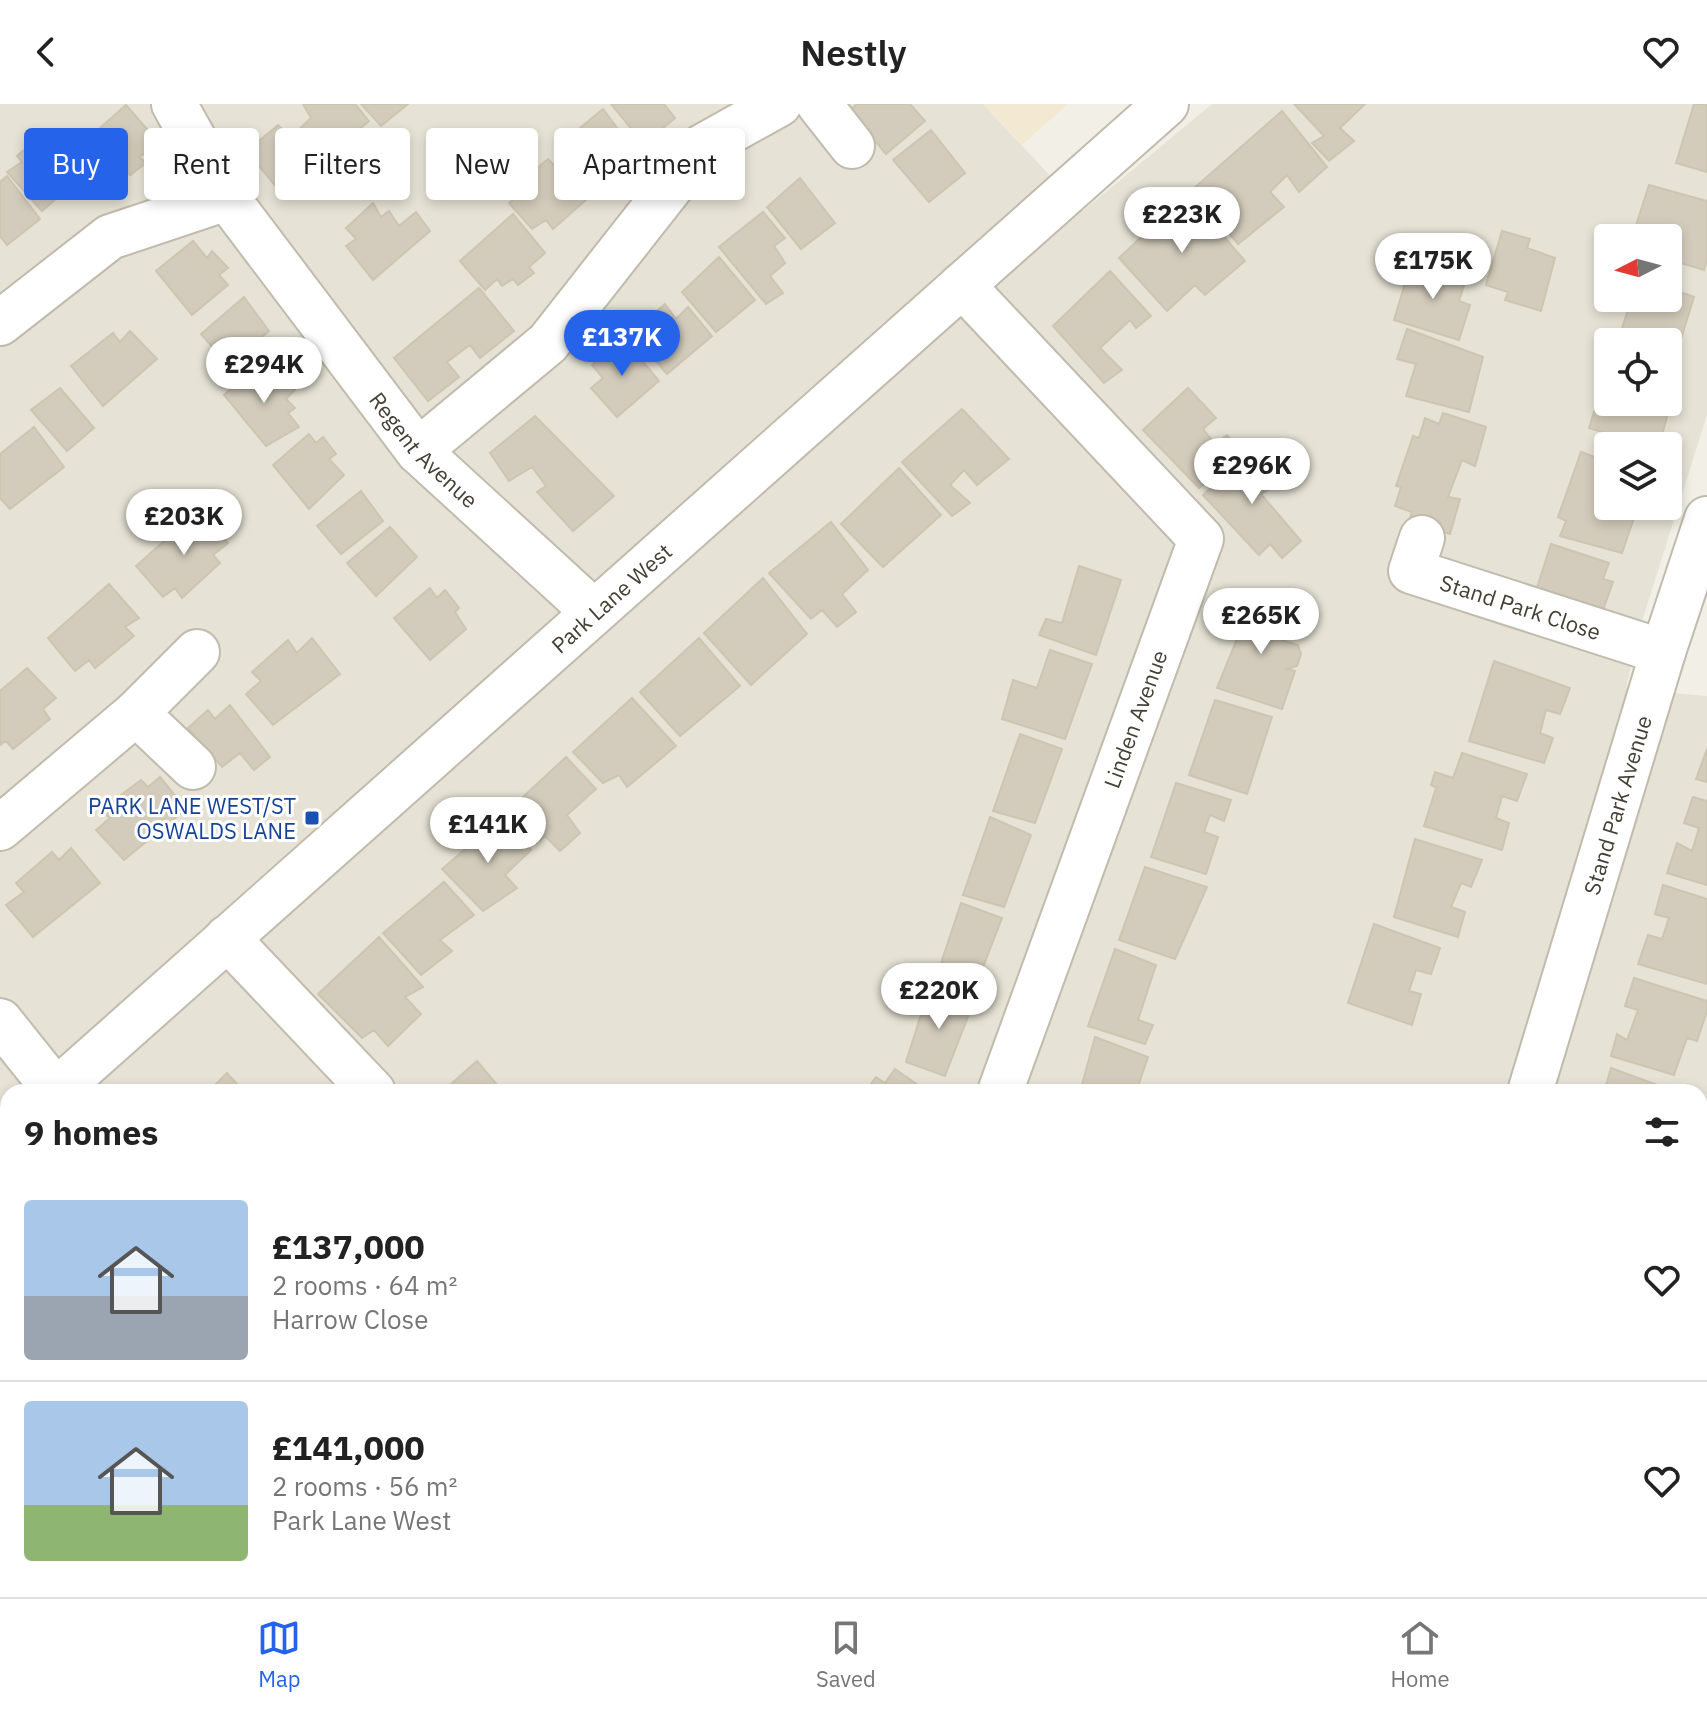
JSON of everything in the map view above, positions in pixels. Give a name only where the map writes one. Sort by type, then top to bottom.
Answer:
[{"type":"street","points":[[418,451],[548,343],[702,147],[779,104]]},
{"type":"street","points":[[819,104],[852,146]]},
{"type":"street","name":"Park Lane West","points":[[64,1084],[1166,104]]},
{"type":"street","points":[[0,323],[110,237],[221,200]]},
{"type":"street","name":"Regent Avenue","points":[[229,200],[418,451],[594,612]]},
{"type":"street","name":"Linden Avenue","points":[[962,285],[1201,539],[1003,1084]]},
{"type":"street","name":"Stand Park Avenue","points":[[1532,1084],[1663,652],[1707,519]]},
{"type":"street","name":"Stand Park Close","points":[[1422,538],[1411,571],[1663,652]]},
{"type":"street","points":[[0,828],[136,713],[197,652]]},
{"type":"street","points":[[136,713],[193,767]]},
{"type":"street","points":[[227,938],[365,1084]]},
{"type":"street","points":[[0,1021],[50,1084]]},
{"type":"shaded area","points":[[0,104],[983,104],[1083,211],[1212,104],[1707,104],[1707,415],[1682,494],[1682,432],[1594,432],[1594,520],[1674,520],[1637,637],[1626,689],[1707,696],[1707,1084],[0,1084]]},
{"type":"shaded area","points":[[983,104],[1068,104],[1022,145]]},
{"type":"building","points":[[303,104],[355,104],[369,121],[361,128],[300,128],[311,118]]},
{"type":"building","points":[[361,104],[408,104],[381,126]]},
{"type":"building","points":[[611,104],[664,104],[675,118],[663,128],[631,128]]},
{"type":"building","points":[[857,104],[910,104],[925,121],[886,154],[850,110]]},
{"type":"building","points":[[1294,104],[1365,104],[1340,128],[1354,141],[1329,161],[1312,143],[1324,136]]},
{"type":"building","points":[[1694,104],[1707,104],[1707,172],[1676,163]]},
{"type":"building","points":[[126,105],[146,128],[144,154],[139,157],[144,164],[130,175],[128,172],[128,128],[100,128]]},
{"type":"building","points":[[603,109],[617,128],[580,128]]},
{"type":"building","points":[[1282,111],[1327,167],[1299,192],[1287,175],[1270,192],[1284,207],[1238,244],[1193,189]]},
{"type":"building","points":[[278,125],[281,128],[275,128],[275,185],[259,166],[259,141]]},
{"type":"building","points":[[931,130],[965,173],[929,202],[893,160]]},
{"type":"building","points":[[24,150],[24,191],[7,172],[22,162],[17,156]]},
{"type":"building","points":[[548,159],[554,165],[554,200],[586,200],[553,229],[546,220],[532,229],[509,203],[513,200],[538,200],[538,167]]},
{"type":"building","points":[[7,176],[40,219],[7,245],[0,236],[0,182]]},
{"type":"building","points":[[800,178],[835,223],[801,249],[767,207]]},
{"type":"building","points":[[1649,185],[1707,201],[1707,260],[1704,270],[1682,263],[1682,224],[1636,224]]},
{"type":"building","points":[[1187,194],[1245,261],[1205,295],[1195,285],[1167,311],[1119,258]]},
{"type":"building","points":[[32,200],[54,200],[42,211]]},
{"type":"building","points":[[373,203],[381,217],[389,211],[399,226],[416,212],[430,231],[373,280],[346,246],[356,239],[346,228]]},
{"type":"building","points":[[763,212],[785,238],[774,246],[785,263],[770,276],[783,293],[766,304],[719,247]]},
{"type":"building","points":[[513,214],[545,253],[529,267],[534,273],[518,285],[513,279],[502,286],[497,279],[485,290],[460,261]]},
{"type":"building","points":[[1502,231],[1530,239],[1527,248],[1555,258],[1541,311],[1505,300],[1508,292],[1486,285]]},
{"type":"building","points":[[193,241],[207,258],[212,251],[228,268],[219,275],[228,285],[192,315],[156,271]]},
{"type":"building","points":[[719,257],[755,300],[716,332],[682,292]]},
{"type":"building","points":[[1412,260],[1466,279],[1459,301],[1470,305],[1459,340],[1394,320]]},
{"type":"building","points":[[1110,271],[1151,316],[1136,328],[1130,320],[1100,348],[1122,370],[1104,383],[1053,326]]},
{"type":"building","points":[[479,288],[514,331],[480,358],[470,345],[447,362],[459,377],[428,401],[394,358]]},
{"type":"building","points":[[1682,293],[1694,297],[1682,336],[1682,328],[1622,328],[1627,312],[1682,312]]},
{"type":"building","points":[[244,297],[269,331],[228,365],[201,334]]},
{"type":"building","points":[[665,304],[676,319],[688,307],[712,336],[667,374],[632,332]]},
{"type":"building","points":[[1407,329],[1483,357],[1469,412],[1406,396],[1416,364],[1397,359]]},
{"type":"building","points":[[130,331],[157,359],[103,406],[71,366],[113,333],[120,342]]},
{"type":"building","points":[[623,338],[659,381],[617,417],[591,388],[603,378],[592,365]]},
{"type":"building","points":[[261,364],[275,382],[283,375],[295,390],[286,399],[295,408],[288,413],[299,427],[266,446],[224,395]]},
{"type":"building","points":[[60,388],[94,428],[67,451],[31,410]]},
{"type":"building","points":[[1188,388],[1216,418],[1203,429],[1215,444],[1227,435],[1241,451],[1199,488],[1143,430]]},
{"type":"building","points":[[962,409],[1009,459],[977,485],[964,470],[950,485],[970,503],[952,516],[902,462]]},
{"type":"building","points":[[1594,412],[1594,416],[1667,416],[1663,432],[1602,432],[1589,428]]},
{"type":"building","points":[[1443,413],[1486,427],[1475,466],[1462,460],[1448,497],[1460,499],[1450,534],[1409,521],[1412,512],[1395,506],[1401,487],[1396,486],[1413,436],[1419,438],[1425,418],[1439,424]]},
{"type":"building","points":[[535,416],[614,496],[573,531],[537,492],[546,486],[532,467],[509,481],[490,453]]},
{"type":"building","points":[[34,427],[64,467],[10,509],[0,498],[0,454]]},
{"type":"building","points":[[309,434],[316,443],[323,437],[336,454],[329,459],[344,475],[309,509],[273,465]]},
{"type":"building","points":[[1254,449],[1281,483],[1261,494],[1301,541],[1282,558],[1270,544],[1259,555],[1203,495]]},
{"type":"building","points":[[1581,452],[1594,457],[1594,520],[1633,520],[1622,553],[1560,536],[1566,521],[1558,517]]},
{"type":"building","points":[[899,468],[941,515],[883,567],[841,524]]},
{"type":"building","points":[[361,491],[383,521],[341,554],[317,526]]},
{"type":"building","points":[[200,509],[228,543],[213,555],[220,563],[182,598],[175,588],[163,597],[136,566]]},
{"type":"building","points":[[831,522],[868,570],[842,594],[856,612],[837,627],[822,610],[811,619],[769,573]]},
{"type":"building","points":[[390,527],[417,557],[376,596],[347,563]]},
{"type":"building","points":[[1551,544],[1609,563],[1603,579],[1613,582],[1597,627],[1531,606]]},
{"type":"building","points":[[1079,566],[1121,580],[1096,655],[1039,635],[1046,619],[1062,623]]},
{"type":"building","points":[[763,578],[807,634],[751,685],[704,633]]},
{"type":"building","points":[[109,584],[139,618],[125,627],[134,636],[95,668],[89,660],[75,671],[48,638]]},
{"type":"building","points":[[430,588],[437,598],[445,590],[459,608],[455,612],[466,629],[430,660],[394,618]]},
{"type":"building","points":[[1248,597],[1291,611],[1281,640],[1298,645],[1301,654],[1297,666],[1287,669],[1295,671],[1282,709],[1217,688],[1239,634],[1233,631]]},
{"type":"building","points":[[312,638],[340,674],[273,725],[246,694],[261,681],[252,672],[288,640],[297,653]]},
{"type":"building","points":[[699,638],[740,686],[680,736],[640,692]]},
{"type":"building","points":[[1050,650],[1092,664],[1065,739],[1002,719],[1013,680],[1037,688]]},
{"type":"building","points":[[1494,661],[1570,688],[1560,714],[1546,710],[1540,733],[1553,738],[1544,763],[1469,741]]},
{"type":"building","points":[[27,668],[56,698],[43,709],[50,719],[13,749],[6,741],[0,745],[0,691]]},
{"type":"building","points":[[632,698],[676,746],[627,787],[619,775],[603,783],[573,752]]},
{"type":"building","points":[[1215,700],[1272,717],[1247,794],[1189,775]]},
{"type":"building","points":[[230,705],[270,757],[254,770],[240,753],[222,767],[188,728],[208,710],[215,719]]},
{"type":"building","points":[[1020,734],[1062,749],[1035,823],[993,811]]},
{"type":"building","points":[[1707,749],[1707,782],[1696,779]]},
{"type":"building","points":[[1462,753],[1527,774],[1517,801],[1502,796],[1496,818],[1509,823],[1502,850],[1424,826],[1436,788],[1431,785],[1435,772],[1453,778]]},
{"type":"building","points":[[566,757],[596,789],[567,815],[580,833],[560,851],[545,836],[537,843],[509,810]]},
{"type":"building","points":[[160,777],[186,809],[124,860],[96,830],[110,818],[101,810],[141,780],[148,787]]},
{"type":"building","points":[[1176,783],[1231,800],[1224,821],[1210,815],[1204,832],[1218,837],[1206,874],[1151,857]]},
{"type":"building","points":[[1693,797],[1707,801],[1707,885],[1667,873],[1677,843],[1692,851],[1699,828],[1684,823]]},
{"type":"building","points":[[990,817],[1031,835],[1004,907],[963,895]]},
{"type":"building","points":[[500,819],[531,850],[505,875],[517,888],[483,911],[442,869]]},
{"type":"building","points":[[1415,839],[1482,860],[1471,887],[1461,883],[1451,907],[1465,912],[1458,937],[1394,917]]},
{"type":"building","points":[[71,848],[100,883],[33,937],[6,905],[24,892],[16,883],[52,852],[59,860]]},
{"type":"building","points":[[1145,867],[1207,887],[1175,959],[1119,940]]},
{"type":"building","points":[[444,882],[474,915],[440,940],[452,951],[421,975],[383,933]]},
{"type":"building","points":[[1663,885],[1707,899],[1707,984],[1638,964],[1648,935],[1662,939],[1669,918],[1655,914]]},
{"type":"building","points":[[961,903],[1002,918],[974,990],[936,978]]},
{"type":"building","points":[[1374,924],[1440,948],[1431,974],[1416,970],[1409,991],[1421,994],[1412,1025],[1348,1003]]},
{"type":"building","points":[[379,937],[423,987],[405,997],[421,1014],[388,1046],[374,1030],[362,1038],[318,994]]},
{"type":"building","points":[[1115,949],[1156,965],[1138,1020],[1153,1025],[1145,1044],[1088,1026]]},
{"type":"building","points":[[1634,978],[1707,1001],[1707,1011],[1697,1041],[1687,1038],[1674,1075],[1611,1056],[1617,1034],[1627,1040],[1638,1010],[1625,1006]]},
{"type":"building","points":[[930,986],[974,1001],[945,1076],[906,1062]]},
{"type":"building","points":[[1095,1037],[1148,1057],[1139,1084],[1082,1084]]},
{"type":"building","points":[[477,1061],[496,1084],[451,1084]]},
{"type":"building","points":[[1611,1068],[1654,1084],[1606,1084]]},
{"type":"building","points":[[895,1069],[917,1084],[871,1084],[876,1077],[885,1083]]},
{"type":"building","points":[[227,1073],[237,1084],[216,1084]]},
{"type":"place","name":"PARK LANE WEST/ST OSWALDS LANE","points":[[312,818]]}]
